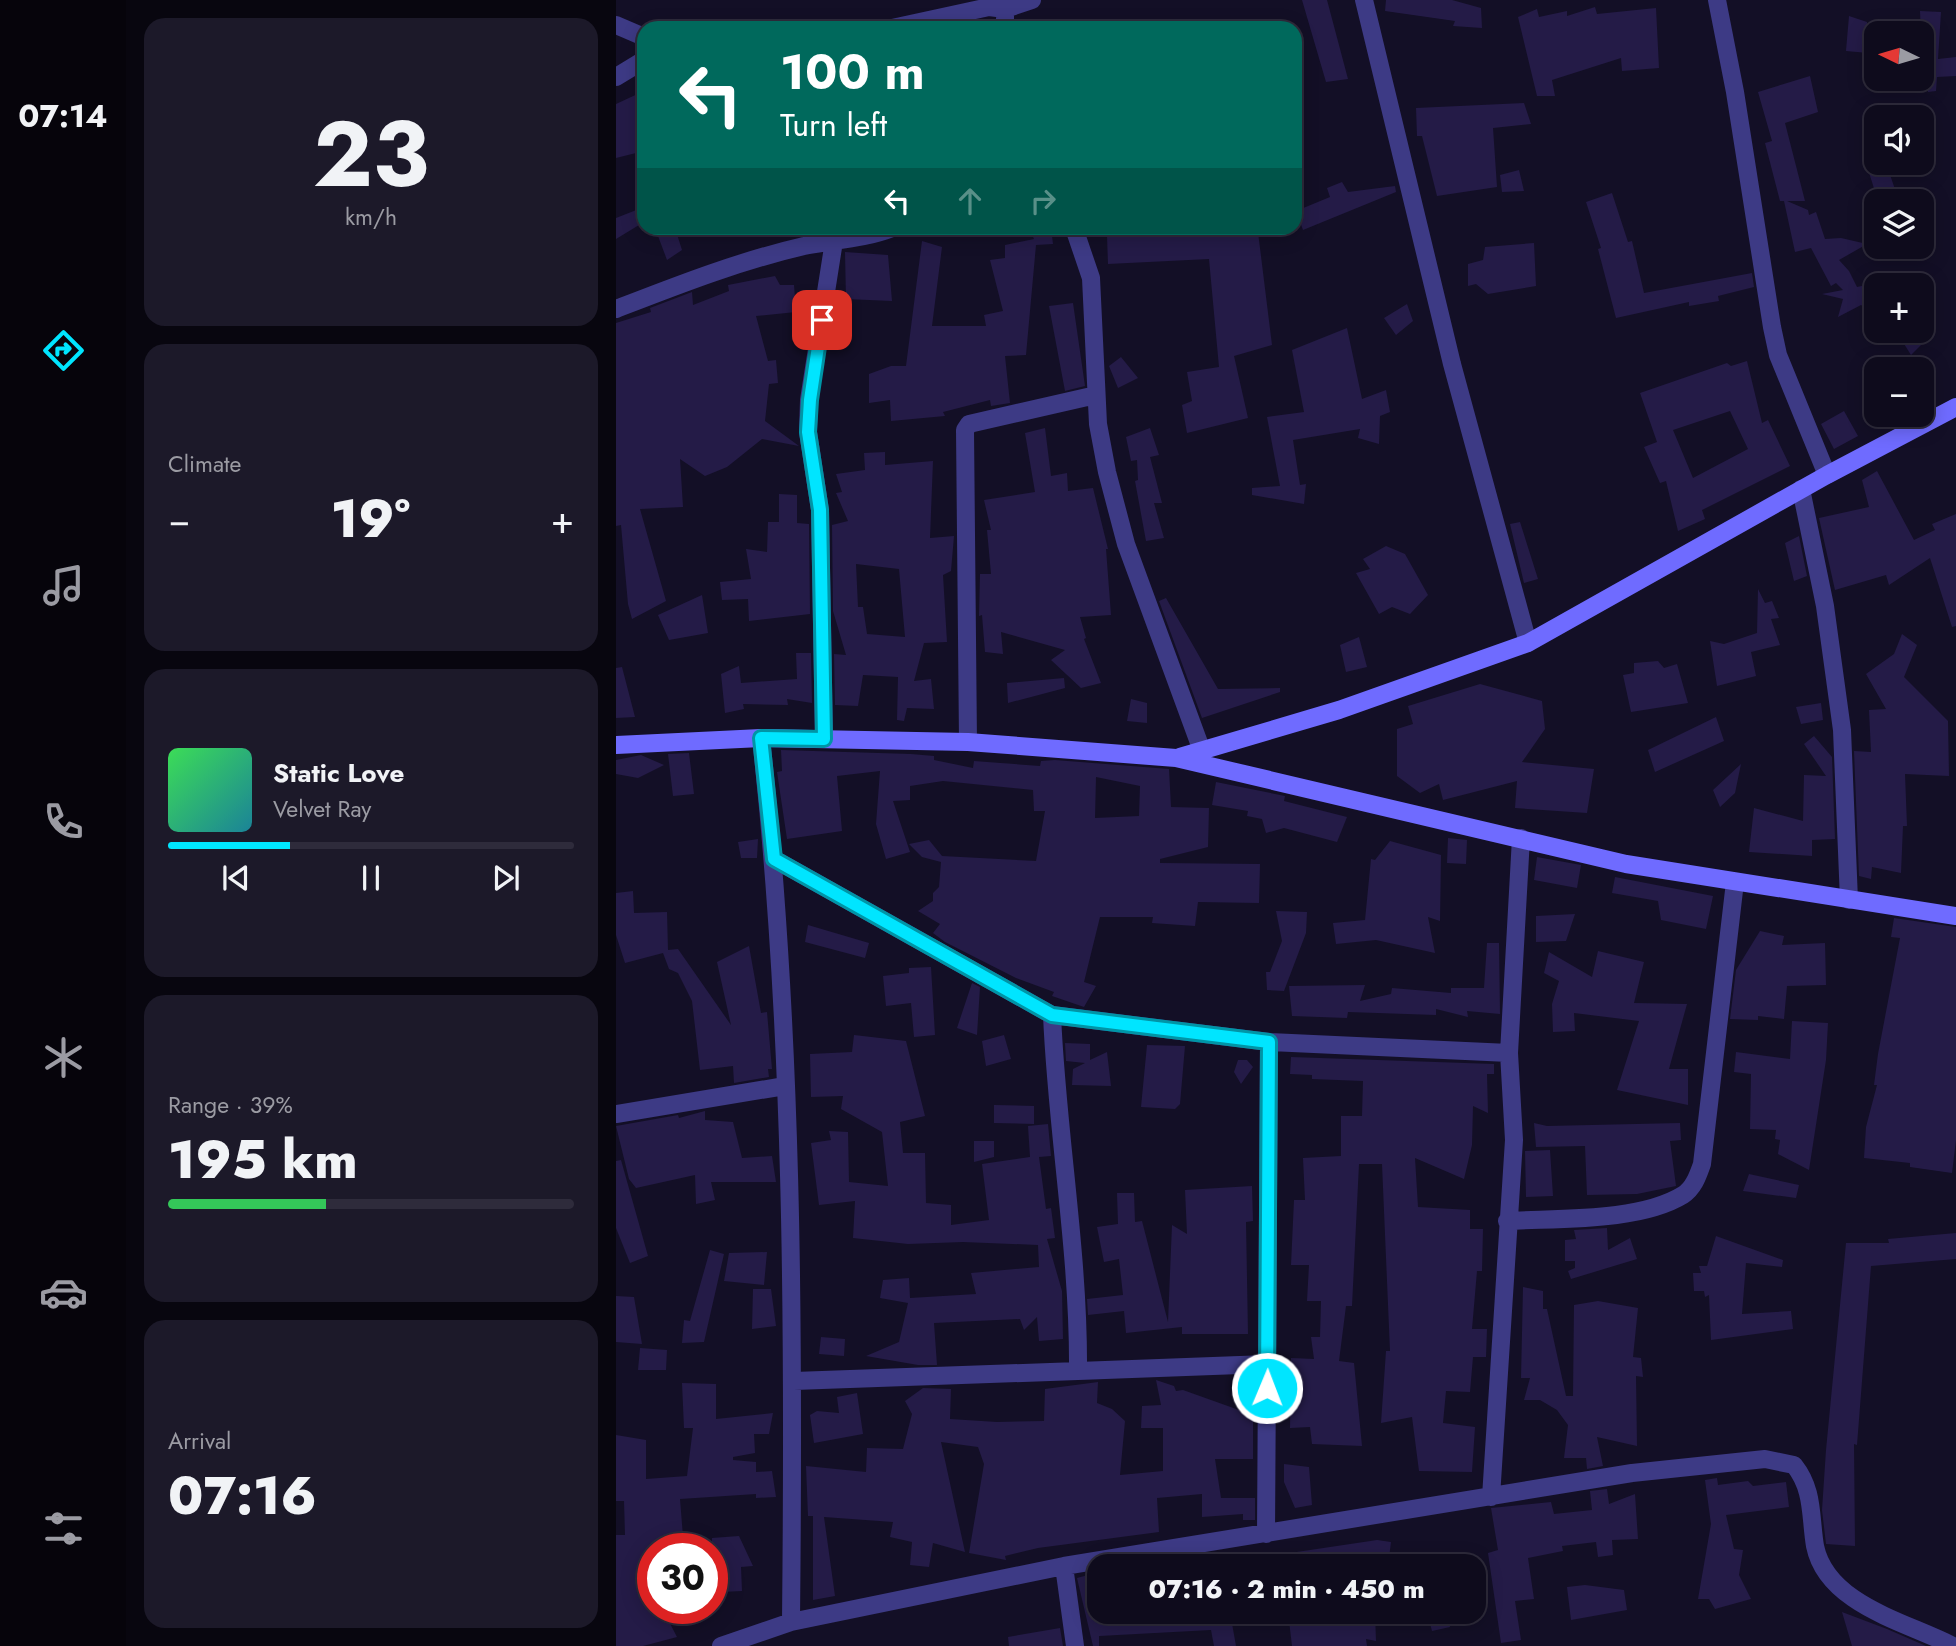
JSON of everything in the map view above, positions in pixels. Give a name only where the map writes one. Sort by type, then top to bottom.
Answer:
[{"type":"street","points":[[922,21],[977,8],[1005,9],[1032,0]]},
{"type":"street","points":[[1364,0],[1452,364],[1528,643]]},
{"type":"street","points":[[1717,0],[1735,92],[1772,327],[1779,355],[1827,475]]},
{"type":"street","points":[[1005,9],[1005,21]]},
{"type":"street","points":[[616,25],[637,34]]},
{"type":"street","points":[[616,76],[637,64]]},
{"type":"street","points":[[616,309],[717,270],[834,241],[874,235]]},
{"type":"street","points":[[1076,235],[1091,278],[1096,395],[1107,472],[1126,544],[1202,751]]},
{"type":"street","points":[[824,739],[820,510],[808,432],[810,400],[834,241]]},
{"type":"street","points":[[968,742],[965,430],[969,425],[1096,395]]},
{"type":"street","points":[[1177,758],[1339,710],[1528,643],[1801,489],[1956,407]]},
{"type":"street","points":[[1801,489],[1825,606],[1842,730],[1849,900]]},
{"type":"street","points":[[761,738],[774,859],[785,1086],[794,1381],[791,1622]]},
{"type":"street","points":[[616,746],[761,738],[968,742],[1177,758],[1626,864],[1956,916]]},
{"type":"street","points":[[1491,1497],[1514,1140],[1509,1053],[1521,838]]},
{"type":"street","points":[[774,859],[1052,1015],[1269,1042],[1509,1053]]},
{"type":"street","points":[[1507,1221],[1640,1210],[1684,1195],[1695,1183],[1702,1164],[1735,881]]},
{"type":"street","points":[[1052,1015],[1055,1089],[1079,1326],[1078,1371]]},
{"type":"street","points":[[1266,1534],[1269,1042]]},
{"type":"street","points":[[616,1114],[785,1086]]},
{"type":"street","points":[[794,1381],[1267,1364]]},
{"type":"street","points":[[721,1646],[791,1622],[1064,1566],[1491,1497],[1709,1464],[1765,1459],[1794,1465],[1806,1480],[1817,1555],[1834,1584],[1857,1600],[1953,1646]]},
{"type":"street","points":[[1064,1566],[1075,1646]]},
{"type":"building","points":[[1302,0],[1327,0],[1348,79],[1326,82]]},
{"type":"building","points":[[1386,0],[1452,0],[1481,8],[1482,28],[1453,26],[1455,21],[1385,11]]},
{"type":"building","points":[[1595,7],[1597,14],[1656,8],[1659,68],[1622,71],[1621,58],[1552,80],[1555,96],[1537,96],[1518,17],[1537,9],[1539,17],[1567,11],[1567,16]]},
{"type":"building","points":[[1920,11],[1941,12],[1938,59],[1956,57],[1956,76],[1937,77],[1936,91],[1928,92],[1928,91],[1934,91],[1934,21],[1920,21]]},
{"type":"building","points":[[1849,16],[1864,21],[1864,53],[1846,51]]},
{"type":"building","points":[[1810,76],[1818,112],[1785,123],[1805,201],[1787,201],[1808,210],[1809,215],[1816,212],[1825,239],[1841,238],[1864,243],[1839,260],[1849,271],[1857,287],[1864,286],[1864,307],[1861,305],[1838,317],[1843,299],[1822,294],[1843,290],[1836,283],[1831,286],[1811,248],[1795,252],[1784,201],[1780,201],[1765,143],[1772,141],[1758,92]]},
{"type":"building","points":[[637,94],[637,153],[616,158],[616,104]]},
{"type":"building","points":[[1524,103],[1531,124],[1493,128],[1497,187],[1437,196],[1422,136],[1417,136],[1416,108]]},
{"type":"building","points":[[1519,170],[1524,191],[1502,192],[1500,175]]},
{"type":"building","points":[[1870,175],[1890,175],[1895,189],[1874,189]]},
{"type":"building","points":[[1342,182],[1348,192],[1395,186],[1396,192],[1303,230],[1302,209],[1330,197],[1327,188]]},
{"type":"building","points":[[1612,193],[1628,242],[1632,241],[1644,293],[1752,273],[1754,287],[1718,296],[1719,301],[1689,306],[1689,302],[1616,318],[1598,249],[1601,248],[1586,202]]},
{"type":"building","points":[[637,210],[637,226],[616,239],[616,218]]},
{"type":"building","points":[[658,235],[677,235],[682,250],[667,260]]},
{"type":"building","points":[[1032,235],[1052,235],[1053,244],[1036,245],[1026,355],[1005,356],[1010,403],[991,406],[990,400],[943,412],[945,416],[891,421],[890,400],[869,403],[869,374],[891,366],[906,366],[922,241],[942,247],[932,326],[986,326],[984,315],[1003,311],[990,260],[1005,258],[1005,245],[1034,239]]},
{"type":"building","points":[[1258,235],[1272,345],[1234,356],[1248,418],[1187,433],[1182,405],[1192,401],[1187,372],[1219,367],[1209,259],[1108,264],[1107,236]]},
{"type":"building","points":[[1534,243],[1536,286],[1488,294],[1476,284],[1468,286],[1468,264],[1483,260],[1485,247]]},
{"type":"building","points":[[845,252],[888,255],[892,301],[846,299]]},
{"type":"building","points":[[775,276],[780,285],[794,285],[796,312],[756,316],[768,361],[776,360],[778,383],[769,384],[765,421],[799,446],[762,439],[727,467],[705,476],[680,459],[683,507],[640,509],[666,601],[632,619],[628,604],[621,525],[616,526],[616,323],[651,312],[650,308],[692,292],[693,305],[729,291],[728,285]]},
{"type":"building","points":[[1073,303],[1085,386],[1065,391],[1049,306]]},
{"type":"building","points":[[1407,304],[1413,321],[1396,335],[1384,318]]},
{"type":"building","points":[[1347,328],[1362,399],[1386,390],[1390,412],[1380,416],[1379,444],[1358,438],[1360,429],[1293,440],[1300,485],[1306,484],[1304,504],[1252,495],[1252,488],[1280,486],[1267,417],[1304,412],[1292,350]]},
{"type":"building","points":[[1904,343],[1923,343],[1911,355]]},
{"type":"building","points":[[1121,357],[1138,378],[1118,388],[1109,366]]},
{"type":"building","points":[[1747,361],[1762,423],[1768,420],[1790,466],[1702,510],[1705,519],[1678,531],[1666,481],[1660,483],[1644,447],[1657,442],[1640,393],[1727,363],[1731,366]],"holes":[[[1730,411],[1748,449],[1693,478],[1673,430]]]},
{"type":"building","points":[[1844,411],[1858,436],[1834,449],[1821,424]]},
{"type":"building","points":[[1045,428],[1051,476],[1067,473],[1068,491],[1093,488],[1108,549],[1111,615],[1080,617],[1086,638],[1084,639],[1101,683],[1081,688],[1051,660],[1065,650],[1001,632],[1003,654],[985,652],[982,615],[979,616],[980,574],[991,574],[987,530],[991,530],[984,500],[1035,492],[1025,433]]},
{"type":"building","points":[[1150,428],[1159,455],[1150,457],[1162,503],[1154,503],[1164,538],[1146,541],[1135,481],[1138,480],[1137,460],[1131,461],[1126,437]]},
{"type":"building","points":[[885,452],[885,465],[933,461],[930,538],[954,536],[951,571],[943,575],[947,642],[924,643],[914,681],[931,679],[934,709],[907,708],[904,721],[897,720],[898,677],[863,675],[858,706],[835,705],[834,654],[846,655],[833,611],[832,525],[848,521],[836,493],[842,492],[836,474],[865,470],[864,453]],"holes":[[[856,564],[899,569],[905,637],[867,634],[863,607],[858,607]]]},
{"type":"building","points":[[1877,471],[1914,540],[1935,530],[1932,524],[1956,514],[1956,626],[1952,627],[1930,558],[1889,585],[1886,575],[1835,590],[1819,518],[1869,507],[1862,480]]},
{"type":"building","points":[[779,494],[797,495],[797,523],[809,524],[810,614],[749,621],[748,599],[722,600],[720,582],[751,579],[746,549],[767,552],[768,522],[779,522]]},
{"type":"building","points":[[1520,522],[1538,579],[1524,583],[1510,524]]},
{"type":"building","points":[[1799,536],[1807,576],[1794,581],[1785,543]]},
{"type":"building","points":[[1386,546],[1405,554],[1428,595],[1410,614],[1392,607],[1379,614],[1356,573],[1370,569],[1363,559]]},
{"type":"building","points":[[1758,589],[1765,603],[1772,601],[1779,618],[1771,619],[1780,645],[1751,652],[1756,676],[1717,686],[1710,641],[1724,644],[1757,633]]},
{"type":"building","points":[[702,595],[708,633],[669,640],[658,615]]},
{"type":"building","points":[[1166,598],[1218,689],[1280,688],[1280,692],[1202,718],[1159,601]]},
{"type":"building","points":[[1902,634],[1917,645],[1904,677],[1948,721],[1949,776],[1905,774],[1907,826],[1903,826],[1901,873],[1872,867],[1871,879],[1859,876],[1854,751],[1871,752],[1869,710],[1886,709],[1866,674],[1894,654]]},
{"type":"building","points":[[1359,637],[1367,667],[1346,672],[1340,645]]},
{"type":"building","points":[[796,653],[811,653],[812,703],[787,699],[788,705],[743,704],[744,709],[725,713],[721,674],[739,666],[741,683],[797,679]]},
{"type":"building","points":[[1658,661],[1664,668],[1677,664],[1688,703],[1631,712],[1623,675],[1634,673],[1634,663]]},
{"type":"building","points":[[622,667],[635,717],[616,718],[616,668]]},
{"type":"building","points":[[1064,678],[1065,688],[1008,703],[1007,683]]},
{"type":"building","points":[[1480,684],[1542,701],[1545,729],[1522,762],[1594,769],[1587,813],[1515,808],[1517,781],[1443,800],[1439,784],[1420,793],[1397,776],[1397,729],[1413,724],[1408,706]]},
{"type":"building","points":[[1131,699],[1147,703],[1147,723],[1127,721]]},
{"type":"building","points":[[1821,703],[1823,720],[1801,724],[1796,707]]},
{"type":"building","points":[[1716,717],[1724,741],[1655,772],[1648,750]]},
{"type":"building","points":[[1814,736],[1832,757],[1835,839],[1812,840],[1812,856],[1749,852],[1754,808],[1803,821],[1804,775],[1826,776],[1804,744]]},
{"type":"building","points":[[781,750],[934,756],[934,760],[973,768],[974,761],[1040,766],[1041,761],[1055,760],[1169,769],[1171,807],[1209,808],[1208,847],[1160,859],[1160,863],[1260,864],[1259,903],[1198,902],[1195,926],[1152,923],[1153,917],[1100,917],[1084,982],[1096,986],[1084,1007],[1052,996],[1054,992],[1016,978],[945,942],[933,933],[940,924],[918,911],[933,901],[933,893],[939,887],[941,862],[922,857],[909,844],[929,840],[942,856],[1036,861],[1045,811],[1034,811],[1033,790],[943,781],[910,786],[910,800],[893,801],[910,852],[886,859],[876,824],[880,771],[837,776],[842,831],[787,839],[777,772],[782,771]],"holes":[[[1096,777],[1140,786],[1139,816],[1095,818]]]},
{"type":"building","points":[[689,753],[694,794],[673,796],[668,754]]},
{"type":"building","points":[[641,755],[664,765],[638,778],[616,774],[616,760]]},
{"type":"building","points":[[1741,764],[1735,793],[1720,807],[1713,790]]},
{"type":"building","points":[[1216,782],[1285,796],[1284,801],[1347,817],[1337,842],[1284,828],[1266,833],[1262,819],[1247,816],[1248,811],[1212,805]]},
{"type":"building","points":[[1448,838],[1467,840],[1466,864],[1447,863]]},
{"type":"building","points":[[758,839],[757,858],[741,858],[738,842]]},
{"type":"building","points":[[1390,841],[1441,855],[1440,921],[1428,917],[1435,953],[1376,940],[1336,944],[1333,923],[1365,920],[1371,859],[1375,860]]},
{"type":"building","points":[[1537,857],[1581,865],[1577,888],[1534,880]]},
{"type":"building","points":[[1615,877],[1713,896],[1706,929],[1661,920],[1658,901],[1612,893]]},
{"type":"building","points":[[633,891],[634,913],[667,912],[668,950],[678,949],[731,1025],[717,962],[749,946],[761,1013],[767,1012],[772,1069],[768,1069],[769,1077],[734,1083],[733,1066],[700,1070],[692,1001],[678,973],[669,969],[663,953],[625,963],[616,935],[616,893]]},
{"type":"building","points":[[1276,911],[1307,912],[1306,933],[1284,991],[1267,990],[1266,972],[1270,972],[1282,941]]},
{"type":"building","points":[[1575,914],[1566,941],[1536,942],[1536,916]]},
{"type":"building","points":[[1894,918],[1956,927],[1956,1140],[1952,1173],[1910,1167],[1910,1163],[1864,1158],[1866,1127],[1877,1085],[1874,1085],[1878,1054],[1900,938],[1891,937]]},
{"type":"building","points":[[808,925],[869,943],[865,958],[805,942]]},
{"type":"building","points":[[1760,931],[1784,936],[1782,945],[1825,943],[1826,985],[1787,986],[1784,1019],[1758,1016],[1758,1020],[1730,1019],[1736,970]]},
{"type":"building","points":[[1487,943],[1499,943],[1500,1014],[1467,1011],[1468,1017],[1436,1009],[1436,1015],[1348,1012],[1347,1018],[1292,1016],[1289,986],[1365,985],[1360,1001],[1391,994],[1392,988],[1451,993],[1451,988],[1484,988]]},
{"type":"building","points":[[1598,951],[1644,962],[1634,1003],[1687,1004],[1669,1069],[1688,1069],[1688,1105],[1617,1090],[1639,1021],[1574,1013],[1575,1031],[1553,1032],[1552,1004],[1559,981],[1544,973],[1549,952],[1592,977]]},
{"type":"building","points":[[931,967],[935,1035],[914,1037],[911,1003],[886,1006],[883,976],[909,973],[909,968]]},
{"type":"building","points":[[972,983],[980,987],[977,1035],[957,1028]]},
{"type":"building","points":[[1792,1021],[1828,1023],[1826,1060],[1809,1170],[1778,1154],[1780,1140],[1775,1139],[1776,1130],[1750,1129],[1751,1074],[1734,1072],[1736,1052],[1790,1059]]},
{"type":"building","points":[[854,1035],[906,1041],[925,1116],[900,1122],[903,1153],[925,1153],[926,1203],[951,1205],[951,1225],[989,1220],[982,1164],[1030,1157],[1028,1126],[1048,1124],[1051,1156],[1039,1157],[1046,1209],[1051,1208],[1055,1238],[1047,1239],[1062,1291],[1063,1339],[1039,1341],[1037,1317],[1024,1330],[1020,1319],[934,1323],[937,1365],[918,1365],[866,1356],[899,1342],[908,1303],[880,1298],[883,1280],[909,1278],[910,1298],[976,1294],[971,1273],[1039,1267],[1038,1245],[963,1242],[908,1244],[853,1238],[855,1201],[819,1205],[811,1143],[831,1140],[829,1131],[848,1132],[849,1182],[888,1186],[882,1132],[841,1109],[843,1096],[811,1097],[810,1054],[852,1052]]},
{"type":"building","points":[[1004,1035],[1011,1059],[986,1066],[982,1041]]},
{"type":"building","points":[[1065,1043],[1090,1044],[1090,1060],[1107,1052],[1111,1086],[1072,1085],[1073,1069],[1085,1063],[1066,1061]]},
{"type":"building","points":[[1147,1045],[1185,1046],[1180,1104],[1175,1109],[1141,1107]]},
{"type":"building","points":[[1291,1057],[1494,1064],[1494,1074],[1487,1074],[1488,1113],[1473,1106],[1472,1145],[1464,1179],[1415,1158],[1418,1207],[1470,1210],[1470,1229],[1483,1229],[1482,1271],[1477,1271],[1472,1329],[1487,1329],[1486,1357],[1473,1357],[1470,1392],[1446,1391],[1443,1423],[1475,1427],[1472,1472],[1419,1471],[1412,1417],[1381,1423],[1386,1351],[1390,1351],[1382,1164],[1359,1164],[1352,1306],[1346,1306],[1339,1361],[1354,1363],[1362,1446],[1312,1444],[1310,1427],[1290,1428],[1291,1358],[1314,1359],[1311,1337],[1320,1337],[1321,1301],[1307,1301],[1309,1265],[1291,1265],[1294,1200],[1305,1200],[1303,1158],[1341,1156],[1341,1116],[1362,1116],[1363,1081],[1312,1079],[1312,1075],[1290,1074]]},
{"type":"building","points":[[1238,1060],[1247,1060],[1253,1067],[1241,1084],[1234,1072]]},
{"type":"building","points":[[994,1105],[1034,1106],[1034,1124],[994,1123]]},
{"type":"building","points":[[705,1111],[705,1120],[733,1122],[742,1158],[772,1156],[776,1182],[711,1182],[715,1200],[696,1204],[695,1175],[636,1188],[629,1179],[616,1126],[678,1115],[679,1118]]},
{"type":"building","points":[[1534,1123],[1547,1126],[1680,1123],[1681,1140],[1670,1141],[1676,1186],[1637,1194],[1587,1195],[1585,1146],[1536,1147]]},
{"type":"building","points":[[974,1141],[994,1141],[994,1157],[974,1162]]},
{"type":"building","points":[[1550,1150],[1553,1196],[1526,1197],[1525,1151]]},
{"type":"building","points":[[621,1160],[648,1256],[630,1263],[616,1228],[616,1161]]},
{"type":"building","points":[[1749,1174],[1799,1185],[1796,1198],[1743,1191]]},
{"type":"building","points":[[1252,1186],[1253,1221],[1246,1222],[1248,1334],[1182,1334],[1182,1327],[1126,1333],[1124,1311],[1088,1315],[1087,1299],[1123,1295],[1119,1259],[1104,1262],[1097,1227],[1118,1224],[1117,1193],[1134,1193],[1135,1222],[1142,1221],[1168,1322],[1172,1225],[1187,1234],[1185,1190]]},
{"type":"building","points":[[1607,1228],[1608,1250],[1630,1238],[1637,1259],[1571,1279],[1568,1271],[1575,1268],[1575,1261],[1565,1261],[1565,1240],[1576,1239],[1574,1230]]},
{"type":"building","points":[[1956,1233],[1956,1259],[1871,1266],[1857,1445],[1854,1444],[1855,1546],[1826,1544],[1822,1510],[1846,1243],[1889,1243],[1888,1239]]},
{"type":"building","points":[[1716,1236],[1783,1260],[1782,1267],[1746,1263],[1742,1314],[1791,1311],[1793,1329],[1711,1340],[1709,1295],[1705,1297],[1704,1291],[1694,1291],[1693,1273],[1701,1273],[1699,1266],[1707,1266]]},
{"type":"building","points":[[710,1250],[724,1254],[704,1342],[682,1343],[684,1320],[690,1321]]},
{"type":"building","points":[[767,1252],[764,1285],[724,1281],[729,1253]]},
{"type":"building","points":[[1523,1287],[1543,1291],[1543,1309],[1547,1309],[1566,1396],[1573,1396],[1574,1305],[1598,1301],[1638,1308],[1633,1357],[1641,1358],[1643,1377],[1636,1376],[1637,1446],[1597,1437],[1603,1466],[1587,1469],[1586,1458],[1564,1458],[1568,1425],[1557,1410],[1540,1400],[1524,1400],[1530,1378],[1521,1378]]},
{"type":"building","points":[[753,1289],[771,1289],[776,1326],[752,1329]]},
{"type":"building","points":[[616,1296],[634,1297],[642,1344],[616,1342]]},
{"type":"building","points":[[821,1337],[845,1339],[844,1356],[819,1354]]},
{"type":"building","points":[[640,1348],[667,1350],[666,1370],[638,1370]]},
{"type":"building","points":[[1156,1380],[1174,1386],[1176,1391],[1183,1390],[1253,1415],[1253,1459],[1215,1459],[1221,1498],[1255,1498],[1255,1520],[1243,1520],[1243,1514],[1202,1517],[1202,1494],[1157,1498],[1159,1532],[1038,1548],[1005,1556],[1006,1560],[969,1553],[984,1464],[978,1447],[941,1442],[965,1552],[933,1543],[929,1567],[910,1565],[912,1542],[890,1537],[893,1522],[824,1517],[835,1596],[813,1600],[813,1516],[808,1516],[806,1466],[866,1472],[867,1448],[903,1449],[912,1414],[905,1401],[923,1388],[951,1389],[950,1419],[1044,1421],[1045,1389],[1098,1382],[1097,1403],[1112,1409],[1125,1421],[1120,1475],[1163,1471],[1163,1428],[1141,1428],[1142,1406],[1161,1405]]},
{"type":"building","points":[[682,1383],[716,1384],[716,1419],[773,1413],[769,1434],[754,1434],[755,1453],[733,1457],[733,1460],[756,1462],[756,1472],[772,1471],[776,1497],[756,1498],[756,1494],[680,1499],[683,1533],[637,1533],[637,1624],[670,1624],[677,1637],[643,1646],[616,1646],[616,1535],[625,1535],[624,1501],[616,1501],[616,1435],[646,1440],[646,1479],[687,1476],[693,1428],[684,1428]]},
{"type":"building","points":[[857,1393],[863,1434],[814,1443],[810,1415],[817,1411],[839,1413],[837,1397]]},
{"type":"building","points":[[1284,1464],[1309,1467],[1312,1505],[1295,1508],[1284,1482]]},
{"type":"building","points":[[1717,1478],[1718,1485],[1748,1481],[1753,1486],[1786,1482],[1789,1507],[1726,1515],[1734,1549],[1743,1550],[1739,1575],[1751,1599],[1715,1609],[1709,1599],[1698,1599],[1711,1524],[1705,1480]]},
{"type":"building","points":[[1607,1489],[1609,1504],[1635,1494],[1638,1539],[1612,1540],[1613,1555],[1598,1557],[1596,1542],[1562,1546],[1563,1551],[1528,1558],[1534,1599],[1515,1601],[1521,1640],[1501,1643],[1488,1553],[1498,1550],[1491,1508],[1551,1502],[1554,1514],[1592,1510],[1590,1491]]},
{"type":"building","points":[[739,1536],[753,1566],[741,1567],[742,1591],[728,1592],[728,1537]]},
{"type":"building","points":[[1377,1540],[1391,1542],[1390,1554],[1283,1554]]},
{"type":"building","points":[[1087,1575],[1087,1620],[1077,1578]]},
{"type":"building","points":[[1585,1585],[1624,1590],[1627,1610],[1571,1620],[1567,1587]]},
{"type":"building","points":[[1842,1612],[1887,1629],[1926,1646],[1852,1646]]},
{"type":"building","points":[[1088,1624],[1232,1624],[1236,1646],[1214,1646],[1211,1630],[1099,1636],[1099,1646],[1093,1646]]},
{"type":"building","points":[[1289,1624],[1375,1624],[1376,1641],[1366,1639],[1367,1646],[1292,1646]]},
{"type":"building","points":[[1430,1624],[1449,1624],[1450,1627],[1432,1631]]},
{"type":"building","points":[[1060,1628],[1063,1646],[1009,1646],[1008,1637]]},
{"type":"route","points":[[822,320],[808,432],[820,510],[824,739],[761,738],[774,859],[1052,1015],[1269,1042],[1267,1388]]}]
